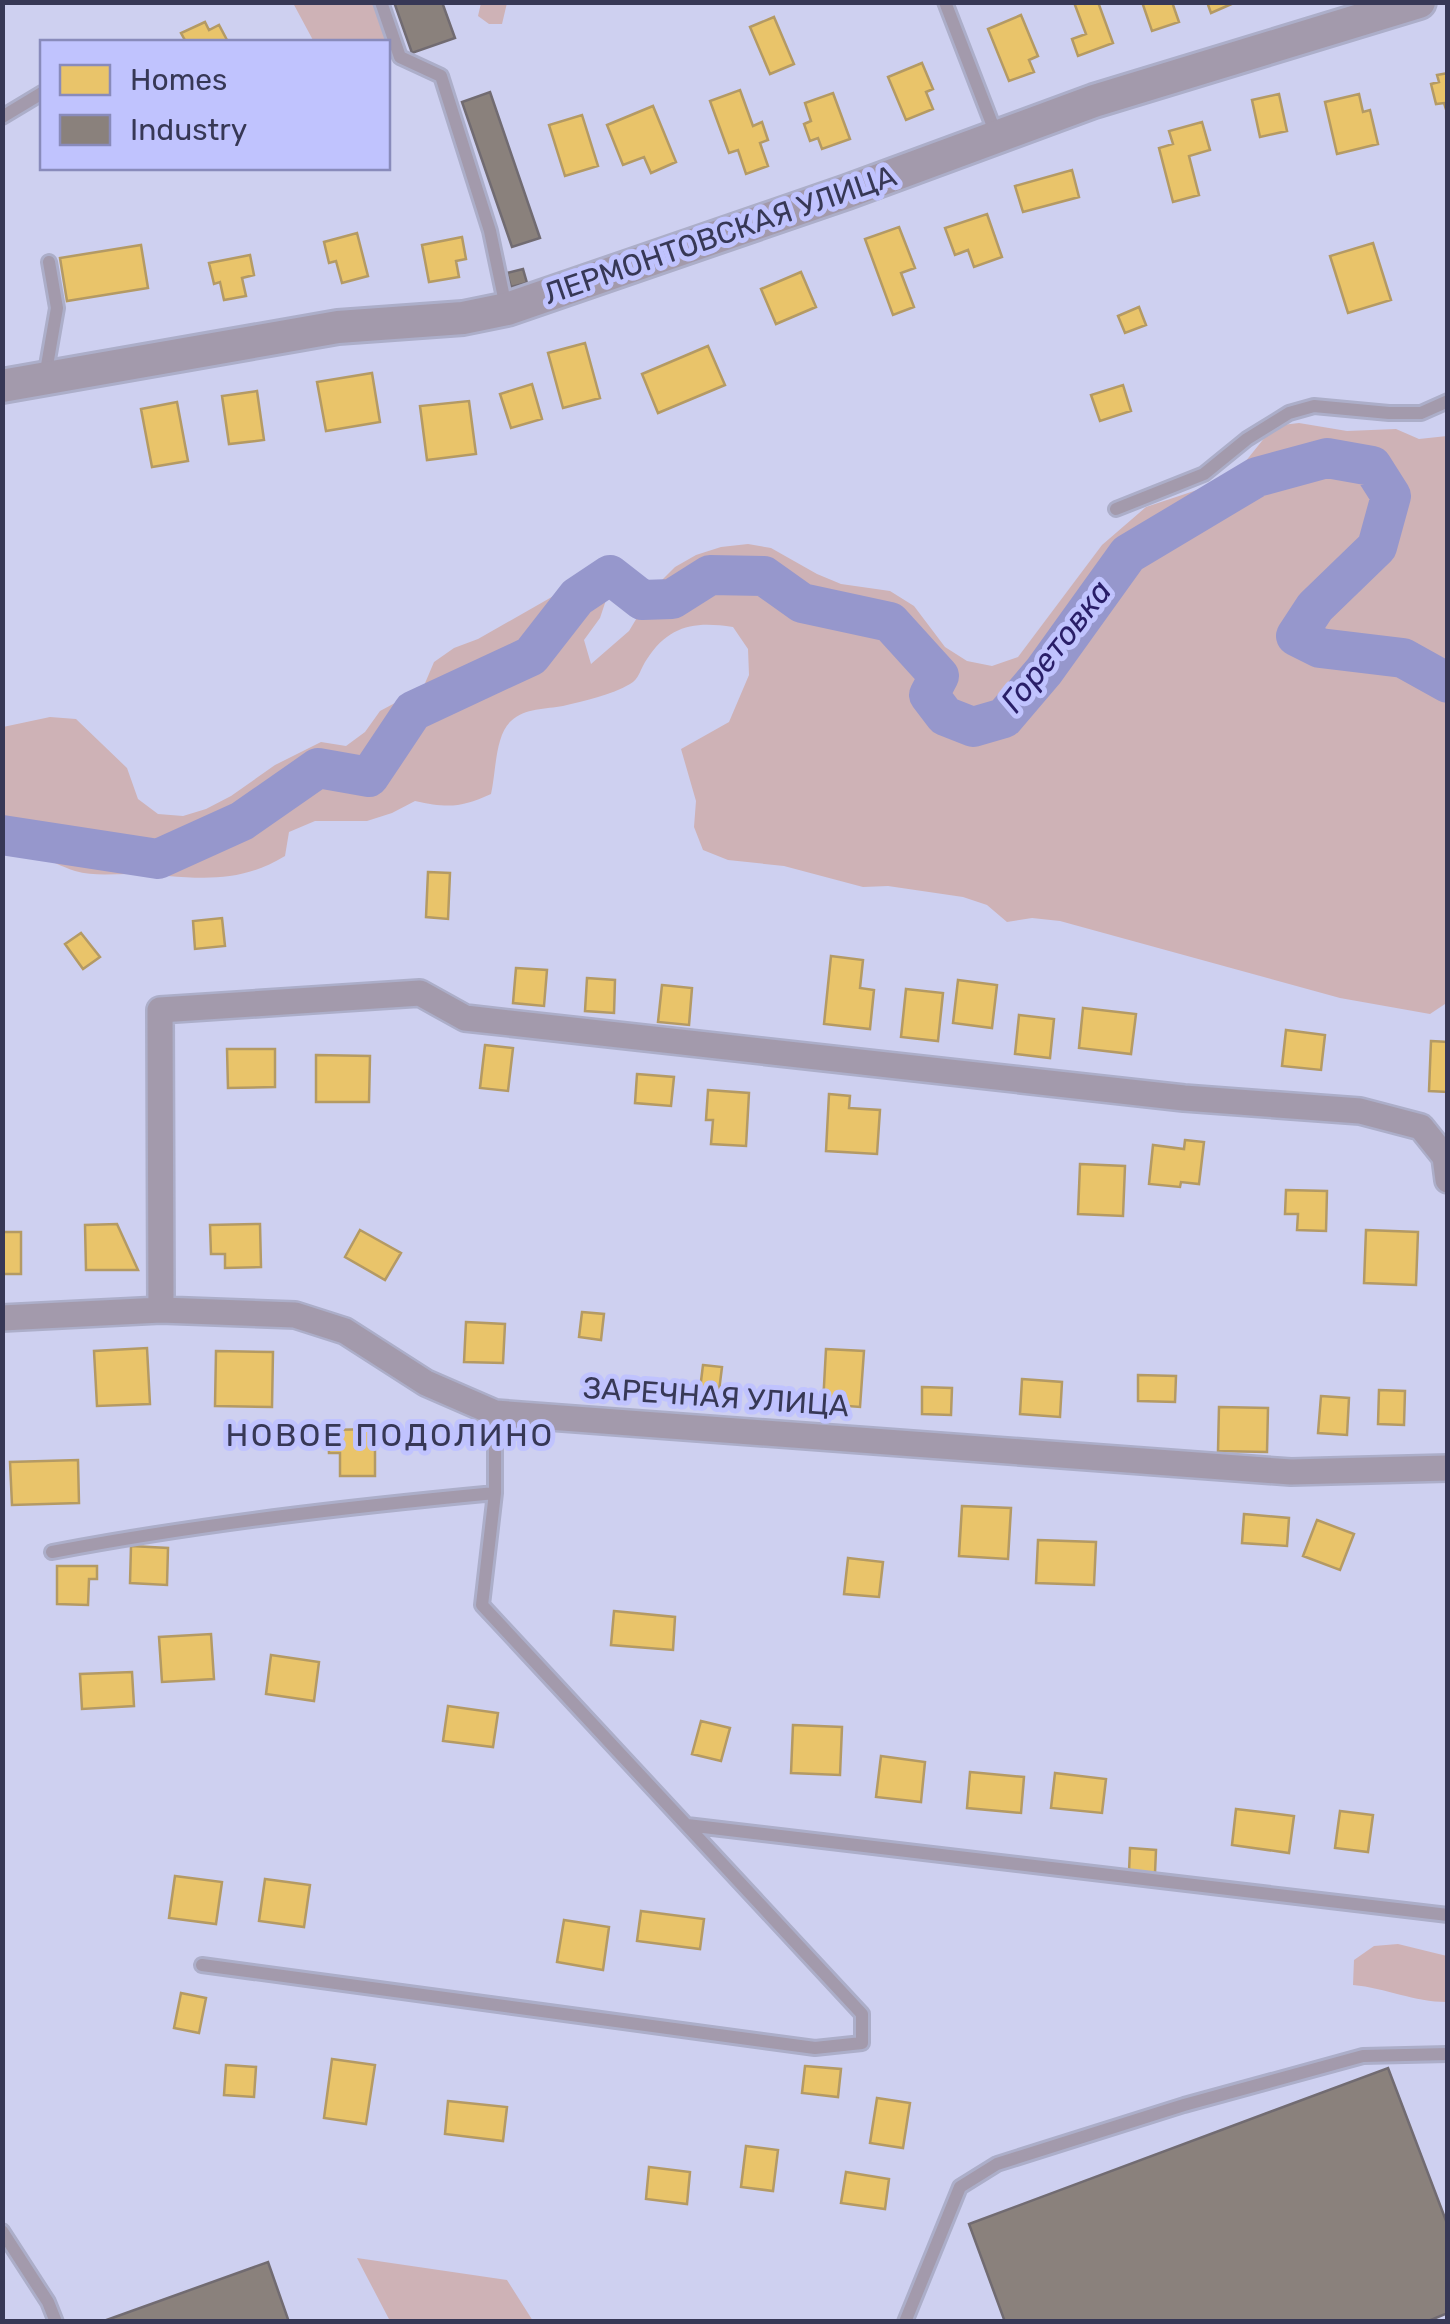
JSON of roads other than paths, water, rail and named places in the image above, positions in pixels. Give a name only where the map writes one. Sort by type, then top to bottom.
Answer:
[{"type":"street","name":"ЛЕРМОНТОВСКАЯ УЛИЦА","points":[[2,386],[338,327],[463,318],[506,309],[1178,74],[1419,2]]},
{"type":"street","points":[[161,1310],[160,1010],[420,993],[465,1018],[1184,1098],[1360,1111],[1421,1127],[1445,1157],[1448,1180]]},
{"type":"street","name":"ЗАРЕЧНАЯ УЛИЦА","points":[[2,1318],[161,1310],[295,1315],[345,1331],[426,1383],[495,1413],[1290,1472],[1448,1468]]},
{"type":"lane","points":[[381,2],[400,57],[441,76],[490,232],[506,309]]},
{"type":"lane","points":[[945,2],[996,137]]},
{"type":"lane","points":[[2,117],[40,94]]},
{"type":"lane","points":[[45,377],[57,308],[49,262]]},
{"type":"lane","points":[[1116,509],[1204,474],[1289,413],[1314,406],[1420,413],[1448,402]]},
{"type":"lane","points":[[202,1965],[815,2048],[862,2043],[862,2014],[482,1605],[495,1493],[495,1413]]},
{"type":"lane","points":[[52,1552],[137,1536],[329,1510],[495,1493]]},
{"type":"lane","points":[[687,1826],[1448,1915]]},
{"type":"lane","points":[[905,2322],[960,2188],[997,2164],[1184,2104],[1363,2056],[1448,2054]]},
{"type":"lane","points":[[2,2231],[48,2302],[56,2322]]},
{"type":"waterway","name":"Горетовка","points":[[2,835],[158,859],[242,821],[318,768],[369,777],[413,711],[531,656],[577,597],[610,575],[642,600],[672,599],[710,575],[764,576],[802,603],[890,622],[939,676],[929,695],[945,716],[973,727],[1004,718],[1044,671],[1128,554],[1257,477],[1327,458],[1372,466],[1391,496],[1377,547],[1315,607],[1296,636],[1320,648],[1403,658],[1448,683]]},
{"type":"district","name":"НОВОЕ ПОДОЛИНО","points":[[390,1435]]}]
